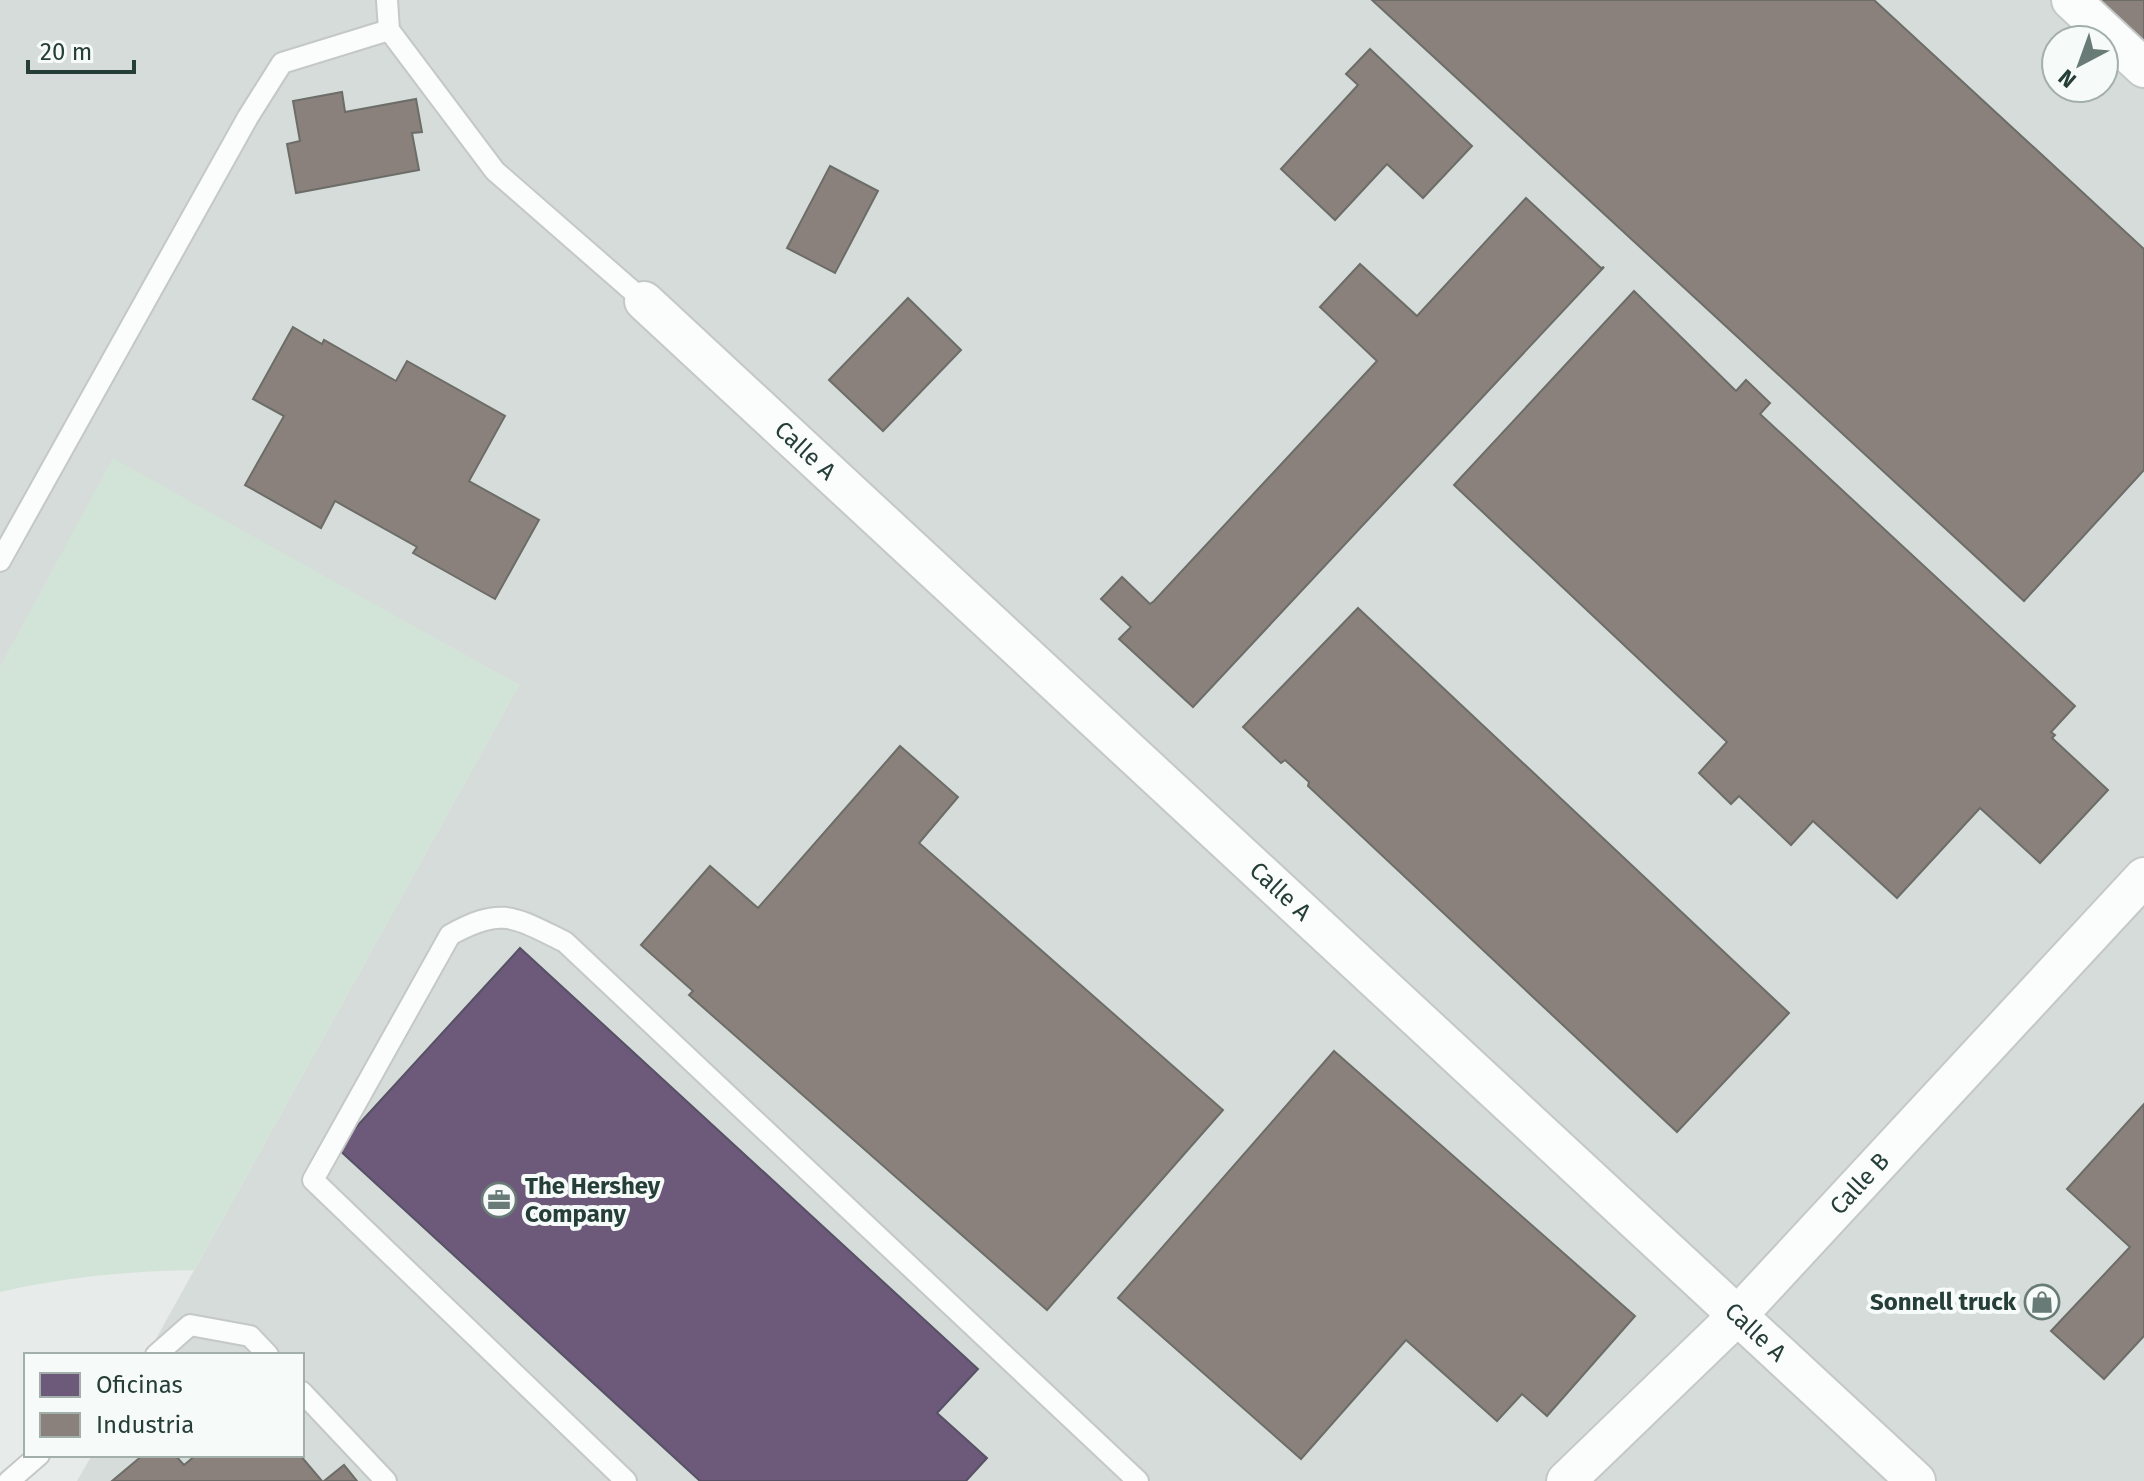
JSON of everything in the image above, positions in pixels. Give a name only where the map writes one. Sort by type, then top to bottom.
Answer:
[{"type":"street","points":[[2071,0],[2144,68]]},
{"type":"street","name":"Calle A","points":[[644,301],[1916,1481]]},
{"type":"street","name":"Calle B","points":[[1566,1481],[1737,1316],[2144,877]]},
{"type":"lane","points":[[387,0],[389,30],[495,171],[644,301]]},
{"type":"lane","points":[[0,561],[248,117],[282,63],[389,30]]},
{"type":"lane","points":[[626,1481],[313,1180],[450,935],[476,920],[498,916],[528,923],[565,942],[1138,1481]]},
{"type":"lane","points":[[158,1353],[190,1325],[250,1336],[266,1353]]},
{"type":"lane","points":[[304,1394],[386,1481]]},
{"type":"lane","points":[[9,1481],[37,1457]]},
{"type":"shaded area","points":[[0,0],[2144,0],[2144,1481],[77,1481],[91,1457],[304,1457],[304,1353],[148,1353],[519,685],[113,459],[0,668]]},
{"type":"green space","points":[[113,458],[519,685],[194,1270],[97,1276],[0,1292],[0,668]]},
{"type":"building: Oficinas","points":[[520,948],[978,1369],[937,1413],[987,1458],[966,1481],[700,1481],[337,1148]]},
{"type":"building: Industria","points":[[1372,0],[1874,0],[2144,249],[2144,470],[2024,601]]},
{"type":"building: Industria","points":[[2096,0],[2144,0],[2144,45]]},
{"type":"building: Industria","points":[[1370,49],[1472,146],[1423,198],[1387,164],[1335,220],[1281,169],[1358,85],[1346,74]]},
{"type":"building: Industria","points":[[342,92],[345,112],[416,99],[422,132],[412,133],[419,170],[296,193],[287,144],[300,141],[293,101]]},
{"type":"building: Industria","points":[[830,166],[878,191],[835,273],[787,248]]},
{"type":"building: Industria","points":[[1526,198],[1601,268],[1604,267],[1193,707],[1119,639],[1131,627],[1101,599],[1122,577],[1150,604],[1154,601],[1377,361],[1320,307],[1360,264],[1417,316]]},
{"type":"building: Industria","points":[[1634,291],[1736,391],[1746,380],[1770,403],[1760,414],[2075,706],[2051,732],[2055,735],[2052,738],[2108,790],[2040,863],[1980,808],[1897,898],[1813,821],[1791,845],[1739,796],[1731,804],[1699,773],[1727,742],[1454,485]]},
{"type":"building: Industria","points":[[908,298],[961,350],[883,431],[829,380]]},
{"type":"building: Industria","points":[[293,327],[322,344],[324,340],[396,381],[407,361],[505,416],[469,481],[539,520],[495,599],[413,553],[417,547],[335,501],[321,528],[245,485],[284,416],[253,399]]},
{"type":"building: Industria","points":[[1358,608],[1789,1013],[1677,1132],[1308,786],[1309,782],[1285,760],[1281,763],[1243,727]]},
{"type":"building: Industria","points":[[900,746],[958,797],[919,843],[1223,1110],[1047,1310],[689,995],[693,991],[641,945],[710,866],[758,908]]},
{"type":"building: Industria","points":[[1334,1051],[1635,1316],[1547,1416],[1522,1394],[1497,1421],[1406,1340],[1301,1459],[1118,1298]]},
{"type":"building: Industria","points":[[2144,1104],[2144,1336],[2104,1379],[2051,1331],[2130,1247],[2067,1189]]},
{"type":"building: Industria","points":[[141,1457],[177,1457],[184,1465],[194,1457],[302,1457],[322,1481],[112,1481]]},
{"type":"building: Industria","points":[[344,1465],[357,1481],[324,1481]]},
{"type":"place","name":"The Hershey Company","points":[[499,1200]]},
{"type":"place","name":"Sonnell truck","points":[[2042,1302]]}]
